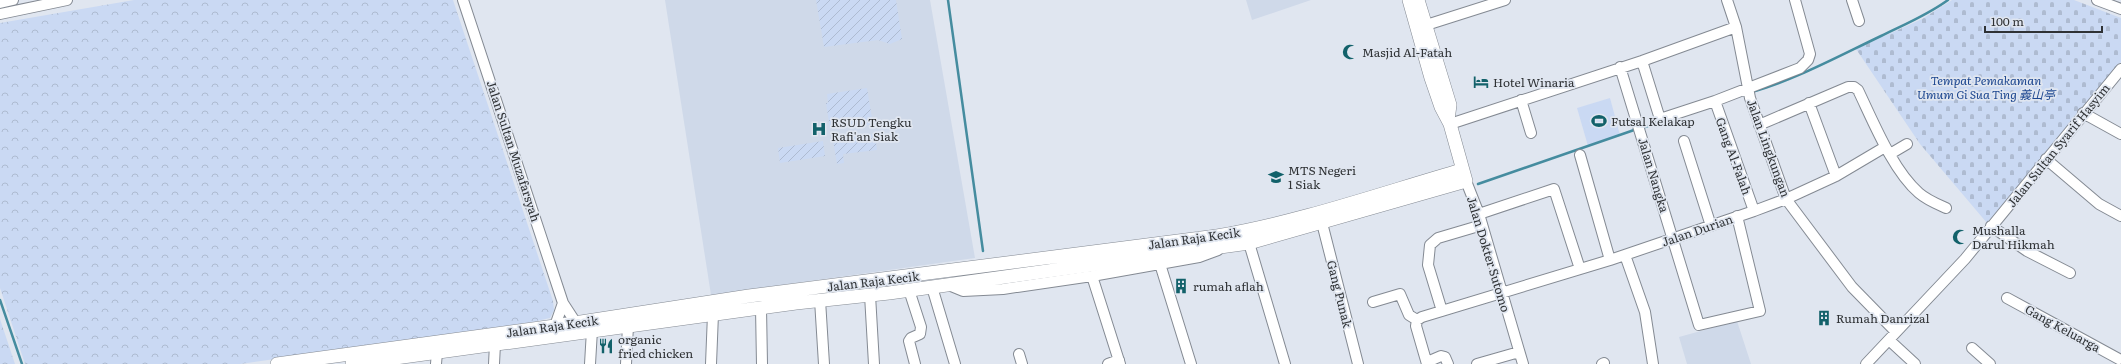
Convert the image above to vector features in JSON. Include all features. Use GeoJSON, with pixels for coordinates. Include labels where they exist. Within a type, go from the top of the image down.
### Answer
{"type":"FeatureCollection","features":[{"type":"Feature","properties":{"kind":"main road","name":"Jalan Dokter Sutomo"},"geometry":{"type":"LineString","coordinates":[[1409,0],[1421,27],[1450,105],[1449,122],[1464,175]]}},
{"type":"Feature","properties":{"kind":"main road","name":"Jalan Dokter Sutomo"},"geometry":{"type":"LineString","coordinates":[[1418,0],[1421,27]]}},
{"type":"Feature","properties":{"kind":"main road","name":"Jalan Raja Kecik"},"geometry":{"type":"LineString","coordinates":[[352,364],[437,358],[472,342],[495,344],[820,300],[932,287],[1218,242],[1239,233],[1371,202],[1464,175]]}},
{"type":"Feature","properties":{"kind":"main road","name":"Jalan Raja Kecik"},"geometry":{"type":"LineString","coordinates":[[277,364],[472,342],[555,326],[749,296],[1218,242],[1249,243],[1322,223],[1371,202]]}},
{"type":"Feature","properties":{"kind":"street"},"geometry":{"type":"LineString","coordinates":[[0,3],[13,0]]}},
{"type":"Feature","properties":{"kind":"street"},"geometry":{"type":"LineString","coordinates":[[0,14],[67,0]]}},
{"type":"Feature","properties":{"kind":"street","name":"Jalan Sultan Muzafarsyah"},"geometry":{"type":"LineString","coordinates":[[463,0],[563,303],[576,323]]}},
{"type":"Feature","properties":{"kind":"street"},"geometry":{"type":"LineString","coordinates":[[1421,27],[1505,0]]}},
{"type":"Feature","properties":{"kind":"street","name":"Jalan Lingkungan"},"geometry":{"type":"LineString","coordinates":[[1727,0],[1736,27],[1750,93],[1759,125],[1786,199],[1852,287],[1915,364]]}},
{"type":"Feature","properties":{"kind":"street"},"geometry":{"type":"LineString","coordinates":[[1642,61],[1660,119],[1715,101],[1750,93],[1800,68],[1808,60],[1810,54],[1795,0]]}},
{"type":"Feature","properties":{"kind":"street"},"geometry":{"type":"LineString","coordinates":[[1852,0],[1859,21]]}},
{"type":"Feature","properties":{"kind":"street"},"geometry":{"type":"LineString","coordinates":[[2097,0],[2121,9]]}},
{"type":"Feature","properties":{"kind":"street"},"geometry":{"type":"LineString","coordinates":[[1449,122],[1642,61],[1736,27]]}},
{"type":"Feature","properties":{"kind":"street","name":"Jalan Nangka"},"geometry":{"type":"LineString","coordinates":[[1620,67],[1699,325],[1760,311],[1737,216]]}},
{"type":"Feature","properties":{"kind":"street","name":"Jalan Sultan Syarif Hasyim"},"geometry":{"type":"LineString","coordinates":[[1866,364],[1965,259],[2083,113],[2121,69]]}},
{"type":"Feature","properties":{"kind":"street"},"geometry":{"type":"LineString","coordinates":[[1759,125],[1848,88],[1856,88],[1888,150],[1911,185],[1920,194],[1946,208]]}},
{"type":"Feature","properties":{"kind":"street"},"geometry":{"type":"LineString","coordinates":[[1521,100],[1531,133]]}},
{"type":"Feature","properties":{"kind":"street","name":"Gang Al-Falah"},"geometry":{"type":"LineString","coordinates":[[1715,101],[1754,211]]}},
{"type":"Feature","properties":{"kind":"street"},"geometry":{"type":"LineString","coordinates":[[1809,103],[1836,176]]}},
{"type":"Feature","properties":{"kind":"street"},"geometry":{"type":"LineString","coordinates":[[2083,113],[2121,134]]}},
{"type":"Feature","properties":{"kind":"street"},"geometry":{"type":"LineString","coordinates":[[1684,141],[1711,226]]}},
{"type":"Feature","properties":{"kind":"street","name":"Jalan Durian"},"geometry":{"type":"LineString","coordinates":[[1417,320],[1610,260],[1754,211],[1786,199],[1888,150],[1907,144]]}},
{"type":"Feature","properties":{"kind":"street"},"geometry":{"type":"LineString","coordinates":[[1580,155],[1610,260]]}},
{"type":"Feature","properties":{"kind":"street"},"geometry":{"type":"LineString","coordinates":[[2046,159],[2098,204],[2121,216]]}},
{"type":"Feature","properties":{"kind":"street","name":"Jalan Dokter Sutomo"},"geometry":{"type":"LineString","coordinates":[[1464,175],[1479,214],[1523,364]]}},
{"type":"Feature","properties":{"kind":"street"},"geometry":{"type":"LineString","coordinates":[[1479,214],[1554,189],[1580,269]]}},
{"type":"Feature","properties":{"kind":"street","name":"Gang Punak"},"geometry":{"type":"LineString","coordinates":[[1322,223],[1358,364]]}},
{"type":"Feature","properties":{"kind":"street"},"geometry":{"type":"LineString","coordinates":[[1442,311],[1428,265],[1430,245],[1438,238],[1482,225]]}},
{"type":"Feature","properties":{"kind":"street"},"geometry":{"type":"LineString","coordinates":[[1991,226],[2027,251],[2070,273]]}},
{"type":"Feature","properties":{"kind":"street"},"geometry":{"type":"LineString","coordinates":[[946,284],[957,290],[970,292],[1003,289],[1092,276],[1205,256],[1215,252],[1218,242]]}},
{"type":"Feature","properties":{"kind":"street"},"geometry":{"type":"LineString","coordinates":[[1249,243],[1285,364]]}},
{"type":"Feature","properties":{"kind":"street"},"geometry":{"type":"LineString","coordinates":[[1625,255],[1645,312],[1653,364]]}},
{"type":"Feature","properties":{"kind":"street"},"geometry":{"type":"LineString","coordinates":[[1160,264],[1191,364]]}},
{"type":"Feature","properties":{"kind":"street"},"geometry":{"type":"LineString","coordinates":[[1092,276],[1120,362],[1108,364]]}},
{"type":"Feature","properties":{"kind":"street"},"geometry":{"type":"LineString","coordinates":[[932,287],[955,364]]}},
{"type":"Feature","properties":{"kind":"street"},"geometry":{"type":"LineString","coordinates":[[909,290],[921,327],[920,334],[911,338],[909,341],[915,364]]}},
{"type":"Feature","properties":{"kind":"street"},"geometry":{"type":"LineString","coordinates":[[1373,302],[1400,294],[1409,315],[1417,320],[1416,326],[1427,363],[1441,356],[1445,357],[1448,364]]}},
{"type":"Feature","properties":{"kind":"street"},"geometry":{"type":"LineString","coordinates":[[870,295],[874,364]]}},
{"type":"Feature","properties":{"kind":"street","name":"Gang Keluarga"},"geometry":{"type":"LineString","coordinates":[[2007,298],[2070,334],[2119,359]]}},
{"type":"Feature","properties":{"kind":"street"},"geometry":{"type":"LineString","coordinates":[[820,300],[824,364]]}},
{"type":"Feature","properties":{"kind":"street"},"geometry":{"type":"LineString","coordinates":[[555,326],[563,303]]}},
{"type":"Feature","properties":{"kind":"street"},"geometry":{"type":"LineString","coordinates":[[761,308],[762,364]]}},
{"type":"Feature","properties":{"kind":"street"},"geometry":{"type":"LineString","coordinates":[[711,364],[713,314]]}},
{"type":"Feature","properties":{"kind":"street"},"geometry":{"type":"LineString","coordinates":[[626,364],[628,326]]}},
{"type":"Feature","properties":{"kind":"street"},"geometry":{"type":"LineString","coordinates":[[590,364],[592,330]]}},
{"type":"Feature","properties":{"kind":"street"},"geometry":{"type":"LineString","coordinates":[[494,364],[495,344]]}},
{"type":"Feature","properties":{"kind":"street"},"geometry":{"type":"LineString","coordinates":[[1972,348],[1990,364]]}},
{"type":"Feature","properties":{"kind":"street"},"geometry":{"type":"LineString","coordinates":[[1477,364],[1519,352]]}},
{"type":"Feature","properties":{"kind":"street"},"geometry":{"type":"LineString","coordinates":[[1019,354],[1022,364]]}},
{"type":"Feature","properties":{"kind":"shaded area","name":"RSUD Tengku Rafi'an Siak"},"geometry":{"type":"Polygon","coordinates":[[[665,0],[930,0],[975,258],[711,295],[665,0]]]}},
{"type":"Feature","properties":{"kind":"shaded area"},"geometry":{"type":"Polygon","coordinates":[[[1246,0],[1311,0],[1252,20],[1246,0]]]}},
{"type":"Feature","properties":{"kind":"shaded area"},"geometry":{"type":"Polygon","coordinates":[[[1737,321],[1751,364],[1687,364],[1679,337],[1737,321]]]}},
{"type":"Feature","properties":{"kind":"green space"},"geometry":{"type":"Polygon","coordinates":[[[134,0],[453,0],[553,301],[554,310],[550,318],[532,322],[240,364],[25,364],[0,288],[0,23],[134,0]]]}},
{"type":"Feature","properties":{"kind":"green space"},"geometry":{"type":"Polygon","coordinates":[[[816,0],[896,0],[902,39],[890,44],[878,40],[824,47],[816,0]]]}},
{"type":"Feature","properties":{"kind":"green space","name":"Tempat Pemakaman Umum Gi Sua Ting 義山亭"},"geometry":{"type":"Polygon","coordinates":[[[1952,0],[2074,0],[2121,18],[2121,62],[1987,223],[1920,144],[1856,49],[1922,19],[1952,0]]]}},
{"type":"Feature","properties":{"kind":"green space"},"geometry":{"type":"Polygon","coordinates":[[[867,88],[873,124],[830,129],[826,103],[828,103],[827,94],[867,88]]]}},
{"type":"Feature","properties":{"kind":"green space","name":"Futsal Kelakap"},"geometry":{"type":"Polygon","coordinates":[[[1610,98],[1620,135],[1588,146],[1577,108],[1610,98]]]}},
{"type":"Feature","properties":{"kind":"green space"},"geometry":{"type":"Polygon","coordinates":[[[875,134],[877,150],[843,154],[844,163],[837,164],[833,140],[875,134]]]}},
{"type":"Feature","properties":{"kind":"green space"},"geometry":{"type":"Polygon","coordinates":[[[823,141],[825,156],[780,163],[778,148],[823,141]]]}},
{"type":"Feature","properties":{"kind":"green space"},"geometry":{"type":"Polygon","coordinates":[[[0,319],[15,364],[0,364],[0,319]]]}},
{"type":"Feature","properties":{"kind":"waterway"},"geometry":{"type":"LineString","coordinates":[[948,0],[983,251]]}},
{"type":"Feature","properties":{"kind":"waterway"},"geometry":{"type":"LineString","coordinates":[[1752,92],[1785,81],[1818,67],[1915,20],[1948,0]]}},
{"type":"Feature","properties":{"kind":"waterway"},"geometry":{"type":"LineString","coordinates":[[1642,128],[1660,122]]}},
{"type":"Feature","properties":{"kind":"waterway"},"geometry":{"type":"LineString","coordinates":[[1478,184],[1637,129]]}},
{"type":"Feature","properties":{"kind":"waterway"},"geometry":{"type":"LineString","coordinates":[[0,300],[22,364]]}},
{"type":"Feature","properties":{"kind":"place","name":"Masjid Al-Fatah"},"geometry":{"type":"Point","coordinates":[1350,52]}},
{"type":"Feature","properties":{"kind":"place","name":"Hotel Winaria"},"geometry":{"type":"Point","coordinates":[1481,82]}},
{"type":"Feature","properties":{"kind":"place","name":"Futsal Kelakap"},"geometry":{"type":"Point","coordinates":[1599,121]}},
{"type":"Feature","properties":{"kind":"place","name":"RSUD Tengku Rafi'an Siak"},"geometry":{"type":"Point","coordinates":[819,129]}},
{"type":"Feature","properties":{"kind":"place","name":"MTS Negeri 1 Siak"},"geometry":{"type":"Point","coordinates":[1276,177]}},
{"type":"Feature","properties":{"kind":"place","name":"Mushalla Darul Hikmah"},"geometry":{"type":"Point","coordinates":[1960,237]}},
{"type":"Feature","properties":{"kind":"place","name":"rumah aflah"},"geometry":{"type":"Point","coordinates":[1181,286]}},
{"type":"Feature","properties":{"kind":"place","name":"Rumah Danrizal"},"geometry":{"type":"Point","coordinates":[1824,318]}},
{"type":"Feature","properties":{"kind":"place","name":"organic fried chicken"},"geometry":{"type":"Point","coordinates":[606,346]}}]}
